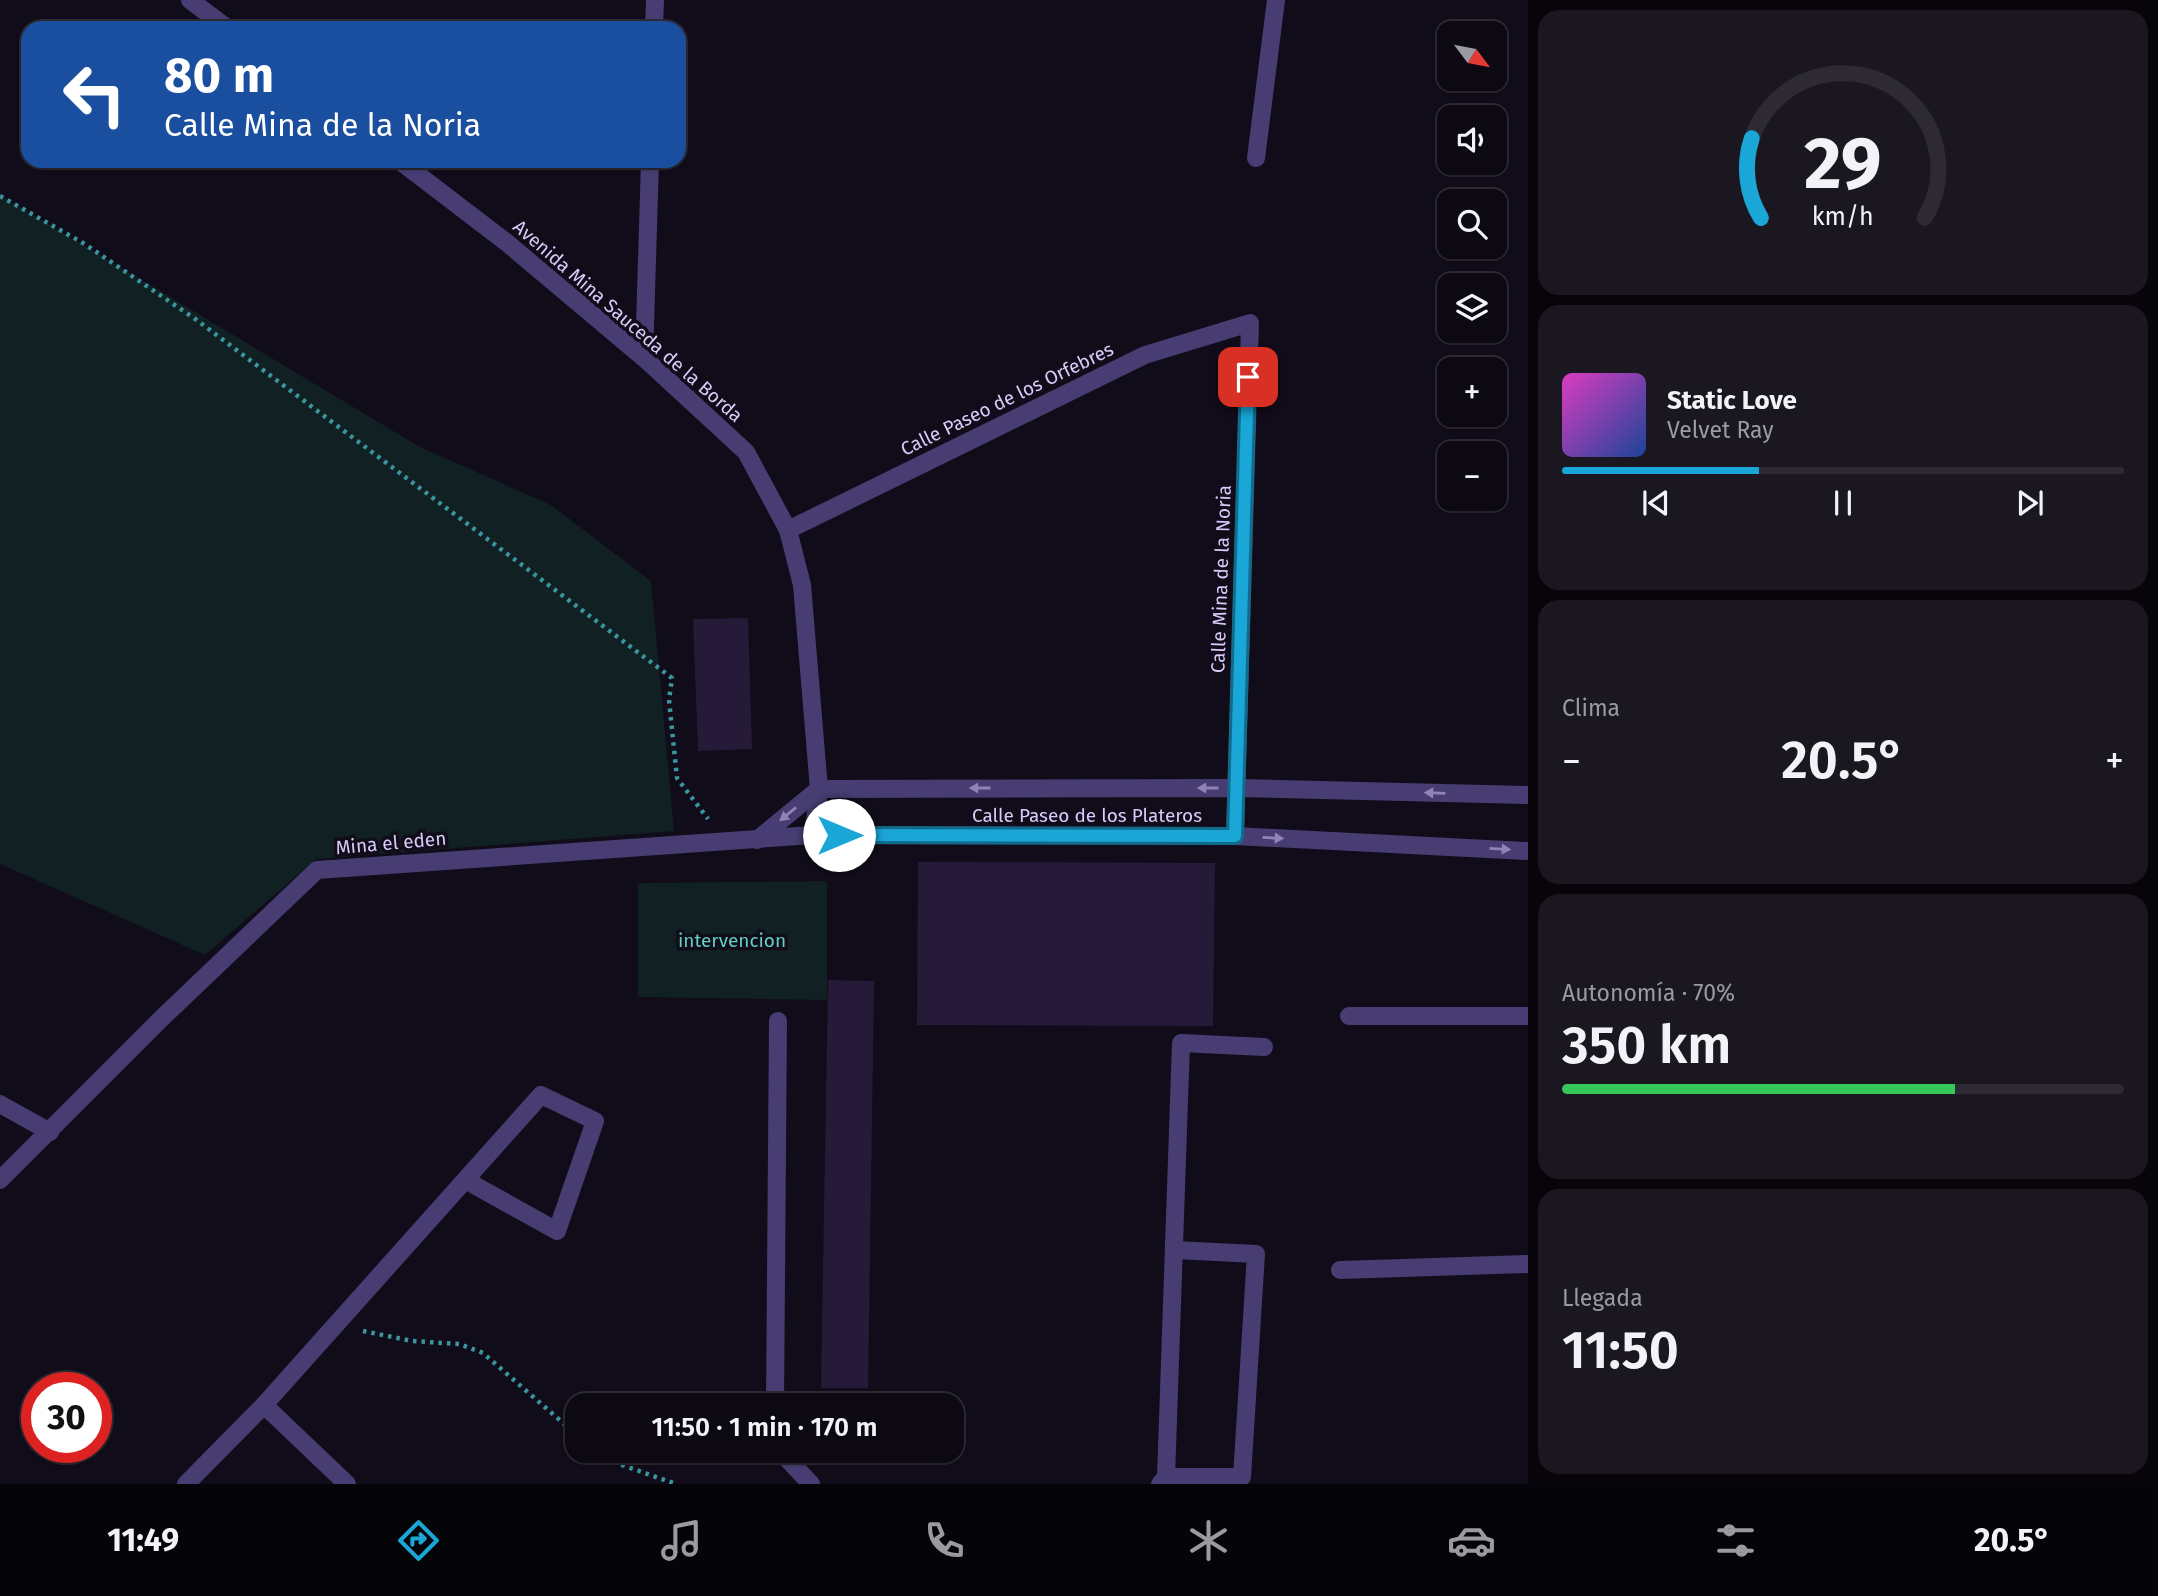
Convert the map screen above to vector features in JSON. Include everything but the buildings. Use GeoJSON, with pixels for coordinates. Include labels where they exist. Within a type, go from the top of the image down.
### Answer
{"type":"FeatureCollection","features":[{"type":"Feature","properties":{"kind":"street"},"geometry":{"type":"LineString","coordinates":[[190,0],[218,21]]}},
{"type":"Feature","properties":{"kind":"street"},"geometry":{"type":"LineString","coordinates":[[654,21],[655,0]]}},
{"type":"Feature","properties":{"kind":"street"},"geometry":{"type":"LineString","coordinates":[[1256,158],[1276,0]]}},
{"type":"Feature","properties":{"kind":"street","name":"Avenida Mina Sauceda de la Borda"},"geometry":{"type":"LineString","coordinates":[[409,168],[506,242],[644,358],[747,452],[788,530],[802,585],[819,789],[813,835]]}},
{"type":"Feature","properties":{"kind":"street"},"geometry":{"type":"LineString","coordinates":[[644,358],[650,168]]}},
{"type":"Feature","properties":{"kind":"street","name":"Calle Paseo de los Orfebres"},"geometry":{"type":"LineString","coordinates":[[788,530],[1145,355],[1250,323]]}},
{"type":"Feature","properties":{"kind":"street","name":"Calle Mina de la Noria"},"geometry":{"type":"LineString","coordinates":[[1235,836],[1250,323]]}},
{"type":"Feature","properties":{"kind":"street","name":"Calle Paseo de los Plateros"},"geometry":{"type":"LineString","coordinates":[[819,789],[1237,788],[1528,795]]}},
{"type":"Feature","properties":{"kind":"street"},"geometry":{"type":"LineString","coordinates":[[757,840],[819,789]]}},
{"type":"Feature","properties":{"kind":"street","name":"Mina el eden"},"geometry":{"type":"LineString","coordinates":[[0,1180],[163,1017],[317,870],[813,835]]}},
{"type":"Feature","properties":{"kind":"street","name":"Calle Paseo de los Plateros"},"geometry":{"type":"LineString","coordinates":[[813,835],[1235,836],[1528,851]]}},
{"type":"Feature","properties":{"kind":"street"},"geometry":{"type":"LineString","coordinates":[[1349,1016],[1528,1016]]}},
{"type":"Feature","properties":{"kind":"street"},"geometry":{"type":"LineString","coordinates":[[775,1393],[778,1021]]}},
{"type":"Feature","properties":{"kind":"street"},"geometry":{"type":"LineString","coordinates":[[1175,1250],[1256,1254],[1242,1477],[1163,1481],[1175,1250],[1181,1043],[1264,1047]]}},
{"type":"Feature","properties":{"kind":"street"},"geometry":{"type":"LineString","coordinates":[[186,1484],[264,1405],[340,1322],[541,1095],[596,1121],[558,1231],[467,1181]]}},
{"type":"Feature","properties":{"kind":"street"},"geometry":{"type":"LineString","coordinates":[[0,1104],[50,1132]]}},
{"type":"Feature","properties":{"kind":"street"},"geometry":{"type":"LineString","coordinates":[[1340,1270],[1528,1264]]}},
{"type":"Feature","properties":{"kind":"street"},"geometry":{"type":"LineString","coordinates":[[264,1405],[346,1484]]}},
{"type":"Feature","properties":{"kind":"street"},"geometry":{"type":"LineString","coordinates":[[791,1463],[811,1484]]}},
{"type":"Feature","properties":{"kind":"path"},"geometry":{"type":"LineString","coordinates":[[0,196],[83,243],[194,318],[672,678],[669,700],[677,778],[726,841]]}},
{"type":"Feature","properties":{"kind":"path"},"geometry":{"type":"LineString","coordinates":[[340,1322],[360,1330],[412,1341],[459,1344],[483,1353],[565,1425]]}},
{"type":"Feature","properties":{"kind":"path"},"geometry":{"type":"LineString","coordinates":[[619,1463],[677,1484]]}},
{"type":"Feature","properties":{"kind":"green space"},"geometry":{"type":"Polygon","coordinates":[[[0,195],[420,447],[551,505],[651,581],[674,831],[316,859],[205,955],[0,864],[0,195]]]}},
{"type":"Feature","properties":{"kind":"green space","name":"intervencion"},"geometry":{"type":"Polygon","coordinates":[[[827,881],[827,1000],[638,997],[638,883],[827,881]]]}},
{"type":"Feature","properties":{"kind":"route"},"geometry":{"type":"LineString","coordinates":[[839,835],[1235,836],[1248,377]]}}]}
